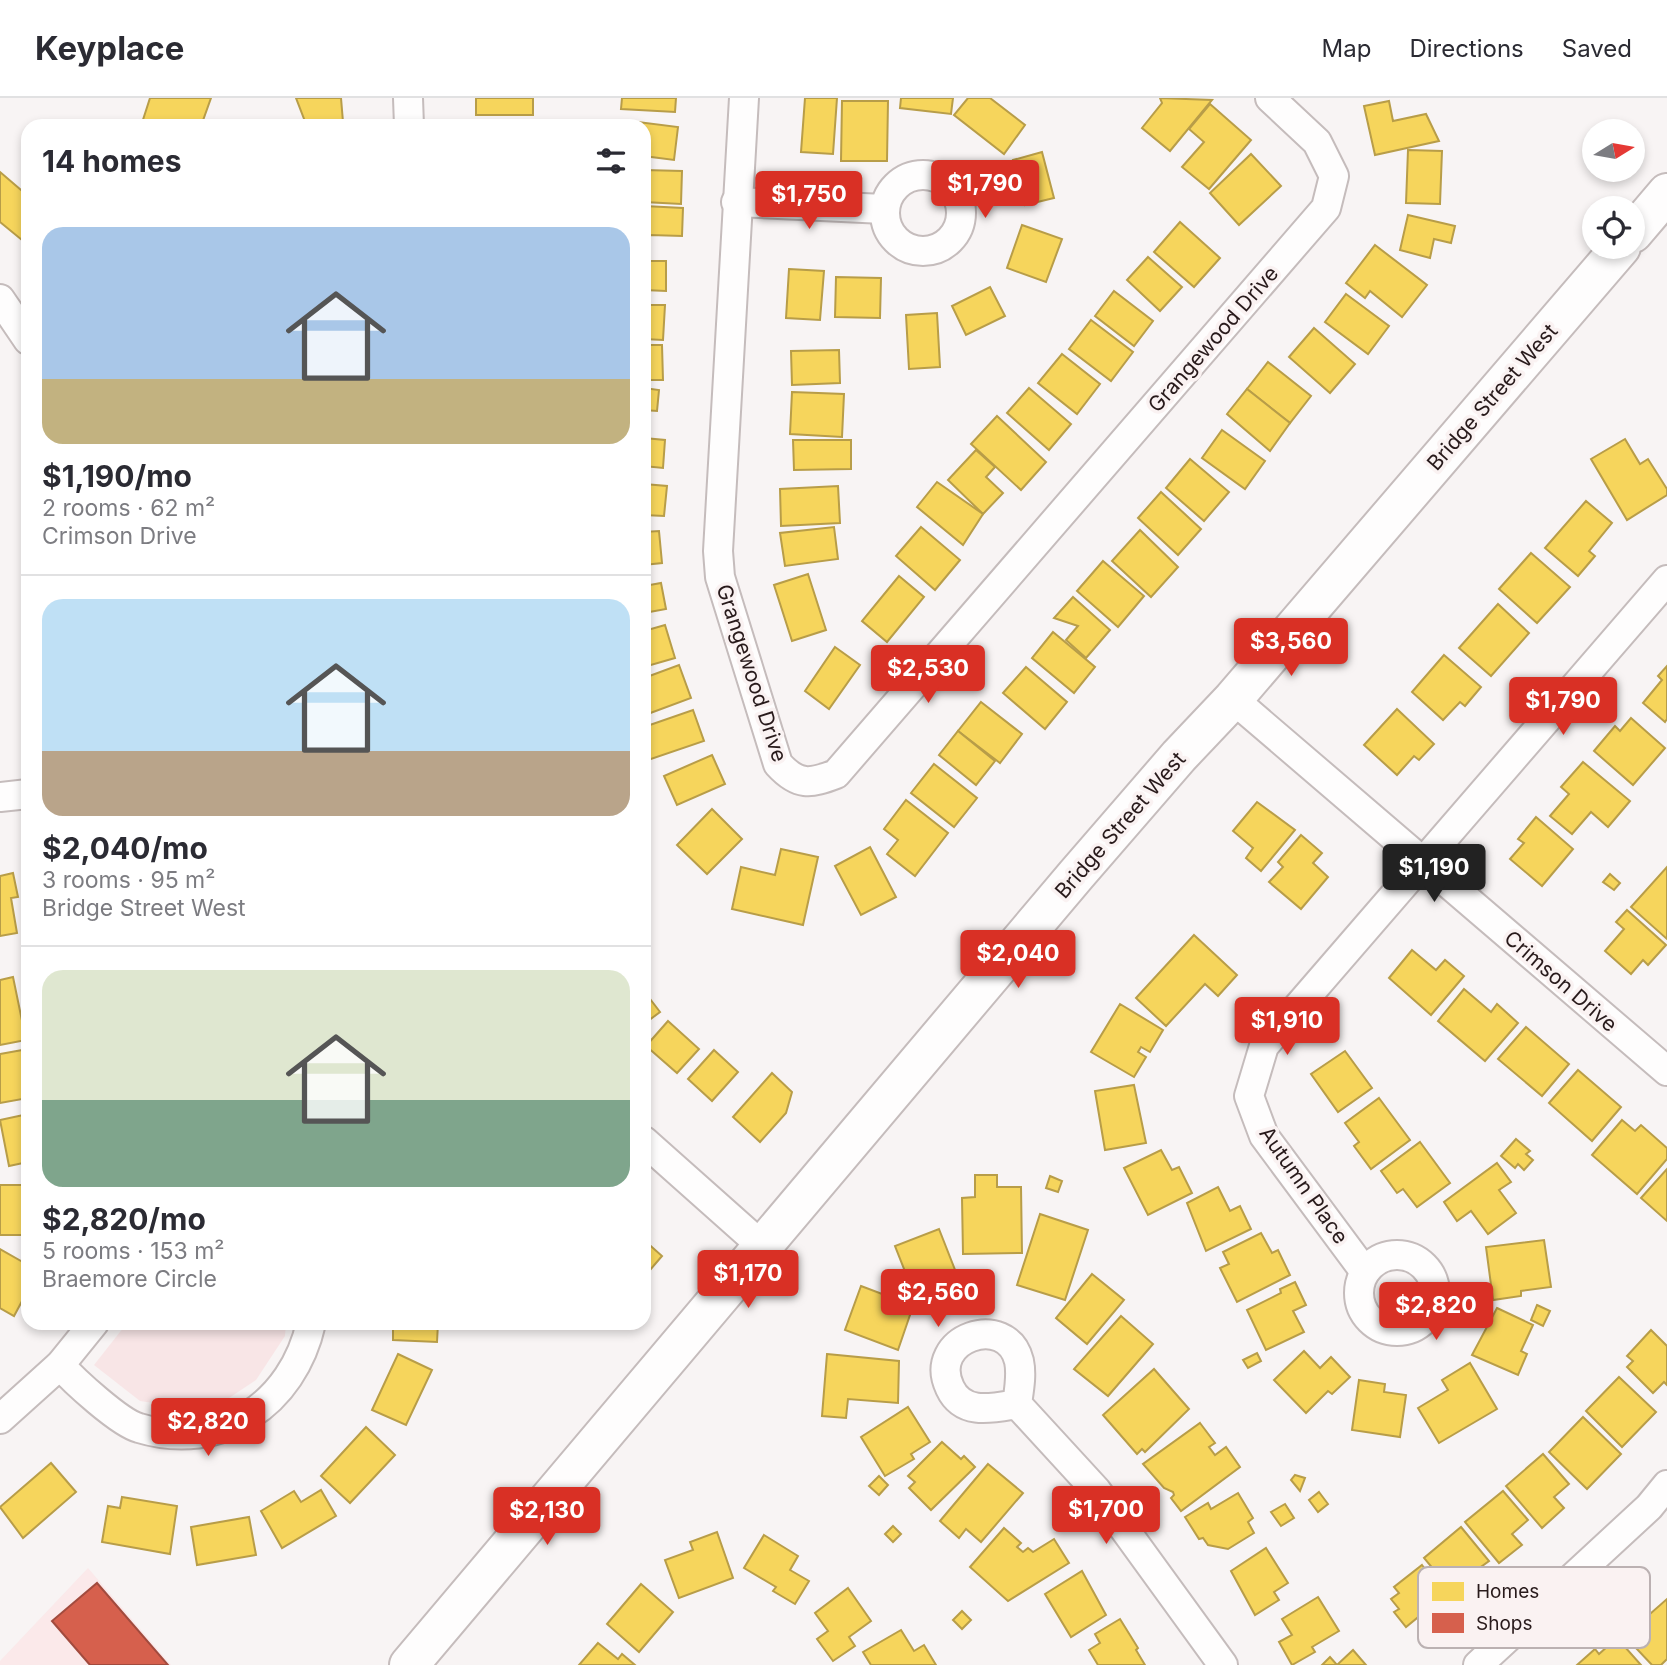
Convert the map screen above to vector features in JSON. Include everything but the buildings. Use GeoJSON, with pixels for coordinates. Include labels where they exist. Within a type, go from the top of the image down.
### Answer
{"type":"FeatureCollection","features":[{"type":"Feature","properties":{"kind":"main road"},"geometry":{"type":"LineString","coordinates":[[1645,219],[1667,193]]}},
{"type":"Feature","properties":{"kind":"main road","name":"Bridge Street West"},"geometry":{"type":"LineString","coordinates":[[409,1665],[1076,875],[1179,756],[1233,699],[1611,259]]}},
{"type":"Feature","properties":{"kind":"street"},"geometry":{"type":"LineString","coordinates":[[408,98],[409,119]]}},
{"type":"Feature","properties":{"kind":"street","name":"Grangewood Drive"},"geometry":{"type":"LineString","coordinates":[[744,98],[718,551],[720,577],[778,764],[791,778],[814,782],[836,774],[1326,208],[1334,176],[1317,142],[1270,98]]}},
{"type":"Feature","properties":{"kind":"street"},"geometry":{"type":"LineString","coordinates":[[736,202],[884,209]]}},
{"type":"Feature","properties":{"kind":"street"},"geometry":{"type":"LineString","coordinates":[[0,299],[21,330]]}},
{"type":"Feature","properties":{"kind":"street","name":"Autumn Place"},"geometry":{"type":"LineString","coordinates":[[1365,1272],[1264,1136],[1250,1096],[1264,1045],[1667,580]]}},
{"type":"Feature","properties":{"kind":"street","name":"Crimson Drive"},"geometry":{"type":"LineString","coordinates":[[1233,699],[1422,862],[1662,1057]]}},
{"type":"Feature","properties":{"kind":"street"},"geometry":{"type":"LineString","coordinates":[[0,797],[21,795]]}},
{"type":"Feature","properties":{"kind":"street"},"geometry":{"type":"LineString","coordinates":[[651,1148],[762,1246]]}},
{"type":"Feature","properties":{"kind":"street"},"geometry":{"type":"LineString","coordinates":[[0,1419],[60,1365],[88,1330]]}},
{"type":"Feature","properties":{"kind":"street"},"geometry":{"type":"LineString","coordinates":[[60,1365],[75,1382],[136,1428],[180,1436],[207,1433],[247,1418],[289,1380],[305,1349],[309,1330]]}},
{"type":"Feature","properties":{"kind":"street"},"geometry":{"type":"LineString","coordinates":[[1017,1404],[1096,1490],[1223,1665]]}},
{"type":"Feature","properties":{"kind":"street"},"geometry":{"type":"LineString","coordinates":[[1584,1567],[1649,1507],[1667,1485]]}},
{"type":"Feature","properties":{"kind":"street"},"geometry":{"type":"LineString","coordinates":[[1478,1665],[1496,1648]]}},
{"type":"Feature","properties":{"kind":"shaded area"},"geometry":{"type":"Polygon","coordinates":[[[122,1330],[285,1330],[285,1336],[256,1380],[223,1402],[187,1408],[140,1401],[94,1365],[122,1330]]]}},
{"type":"Feature","properties":{"kind":"shaded area"},"geometry":{"type":"Polygon","coordinates":[[[88,1568],[171,1665],[0,1665],[0,1661],[88,1568]]]}}]}
